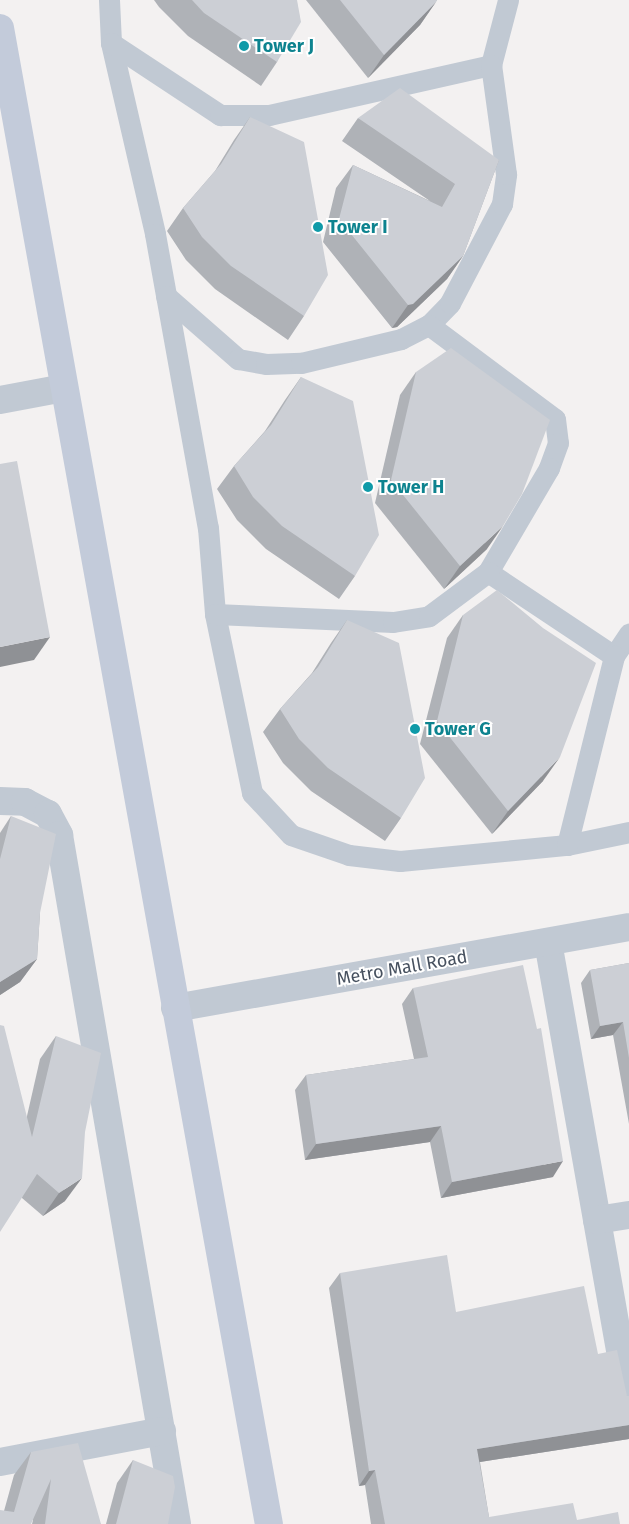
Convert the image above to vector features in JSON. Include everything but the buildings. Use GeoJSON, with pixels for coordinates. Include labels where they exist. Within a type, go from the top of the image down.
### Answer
{"type":"FeatureCollection","features":[{"type":"Feature","properties":{"kind":"street"},"geometry":{"type":"LineString","coordinates":[[0,28],[269,1524]]}},
{"type":"Feature","properties":{"kind":"street"},"geometry":{"type":"LineString","coordinates":[[0,400],[64,388]]}},
{"type":"Feature","properties":{"kind":"street"},"geometry":{"type":"LineString","coordinates":[[0,801],[25,802],[48,814],[59,835],[177,1524]]}},
{"type":"Feature","properties":{"kind":"street","name":"Metro Mall Road"},"geometry":{"type":"LineString","coordinates":[[176,1008],[629,926]]}},
{"type":"Feature","properties":{"kind":"street"},"geometry":{"type":"LineString","coordinates":[[548,942],[629,1401]]}},
{"type":"Feature","properties":{"kind":"street"},"geometry":{"type":"LineString","coordinates":[[597,1220],[629,1214]]}},
{"type":"Feature","properties":{"kind":"street"},"geometry":{"type":"LineString","coordinates":[[0,1462],[162,1431]]}},
{"type":"Feature","properties":{"kind":"lane"},"geometry":{"type":"LineString","coordinates":[[110,0],[112,43],[166,296],[208,528],[215,614],[252,793],[291,835],[349,855],[400,861],[567,845],[629,832]]}},
{"type":"Feature","properties":{"kind":"lane"},"geometry":{"type":"LineString","coordinates":[[166,296],[238,359],[266,364],[301,363],[401,340],[429,325],[450,303],[502,204],[506,174],[491,65],[508,0]]}},
{"type":"Feature","properties":{"kind":"lane"},"geometry":{"type":"LineString","coordinates":[[112,43],[220,115],[269,115],[491,65]]}},
{"type":"Feature","properties":{"kind":"lane"},"geometry":{"type":"LineString","coordinates":[[215,614],[393,622],[429,616],[488,572],[549,468],[558,443],[555,419],[429,325]]}},
{"type":"Feature","properties":{"kind":"lane"},"geometry":{"type":"LineString","coordinates":[[488,572],[614,656]]}},
{"type":"Feature","properties":{"kind":"lane"},"geometry":{"type":"LineString","coordinates":[[567,845],[614,656],[629,634]]}},
{"type":"Feature","properties":{"kind":"place","name":"Tower J"},"geometry":{"type":"Point","coordinates":[244,46]}},
{"type":"Feature","properties":{"kind":"place","name":"Tower I"},"geometry":{"type":"Point","coordinates":[318,227]}},
{"type":"Feature","properties":{"kind":"place","name":"Tower H"},"geometry":{"type":"Point","coordinates":[368,487]}},
{"type":"Feature","properties":{"kind":"place","name":"Tower G"},"geometry":{"type":"Point","coordinates":[415,729]}}]}
